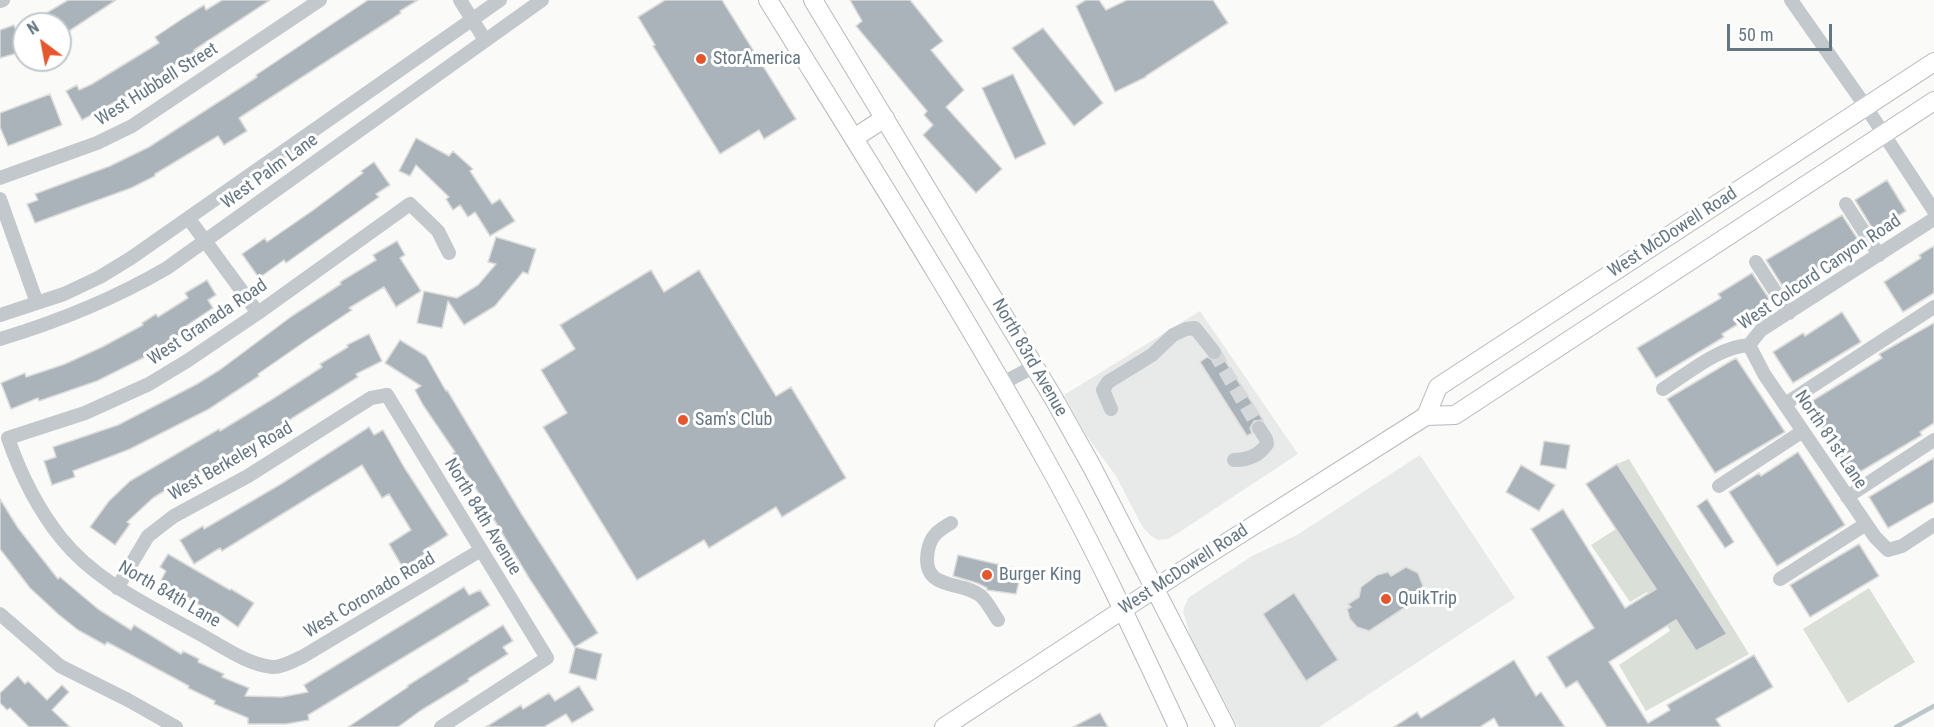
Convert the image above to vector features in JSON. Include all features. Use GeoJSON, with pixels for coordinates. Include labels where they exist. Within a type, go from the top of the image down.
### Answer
{"type":"FeatureCollection","features":[{"type":"Feature","properties":{"kind":"main road","name":"North 83rd Avenue"},"geometry":{"type":"LineString","coordinates":[[768,0],[854,138],[1045,459],[1123,610],[1178,727]]}},
{"type":"Feature","properties":{"kind":"main road","name":"North 83rd Avenue"},"geometry":{"type":"LineString","coordinates":[[813,0],[1035,366],[1092,467],[1226,727]]}},
{"type":"Feature","properties":{"kind":"main road","name":"West McDowell Road"},"geometry":{"type":"LineString","coordinates":[[1425,416],[1438,387],[1934,63]]}},
{"type":"Feature","properties":{"kind":"main road","name":"West McDowell Road"},"geometry":{"type":"LineString","coordinates":[[944,727],[1425,416],[1455,415],[1934,101]]}},
{"type":"Feature","properties":{"kind":"main road"},"geometry":{"type":"LineString","coordinates":[[854,138],[885,118]]}},
{"type":"Feature","properties":{"kind":"street","name":"West Hubbell Street"},"geometry":{"type":"LineString","coordinates":[[0,178],[97,143],[132,126],[320,0]]}},
{"type":"Feature","properties":{"kind":"street"},"geometry":{"type":"LineString","coordinates":[[460,0],[484,40]]}},
{"type":"Feature","properties":{"kind":"street","name":"West Palm Lane"},"geometry":{"type":"LineString","coordinates":[[0,315],[64,294],[100,277],[131,258],[500,0]]}},
{"type":"Feature","properties":{"kind":"street","name":"West Palm Lane"},"geometry":{"type":"LineString","coordinates":[[0,339],[70,317],[130,290],[167,268],[542,0]]}},
{"type":"Feature","properties":{"kind":"street"},"geometry":{"type":"LineString","coordinates":[[1791,0],[1866,107],[1934,211]]}},
{"type":"Feature","properties":{"kind":"street"},"geometry":{"type":"LineString","coordinates":[[0,199],[37,303]]}},
{"type":"Feature","properties":{"kind":"street","name":"West Granada Road"},"geometry":{"type":"LineString","coordinates":[[8,438],[85,413],[149,384],[188,361],[258,313],[410,204],[438,231],[449,253]]}},
{"type":"Feature","properties":{"kind":"street"},"geometry":{"type":"LineString","coordinates":[[1846,204],[1879,255]]}},
{"type":"Feature","properties":{"kind":"street"},"geometry":{"type":"LineString","coordinates":[[189,219],[258,313]]}},
{"type":"Feature","properties":{"kind":"street","name":"West Colcord Canyon Road"},"geometry":{"type":"LineString","coordinates":[[1663,389],[1723,351],[1735,346],[1749,345],[1761,330],[1934,219]]}},
{"type":"Feature","properties":{"kind":"street"},"geometry":{"type":"LineString","coordinates":[[1756,262],[1789,313]]}},
{"type":"Feature","properties":{"kind":"street"},"geometry":{"type":"LineString","coordinates":[[1785,404],[1934,307]]}},
{"type":"Feature","properties":{"kind":"street"},"geometry":{"type":"LineString","coordinates":[[1111,409],[1103,390],[1108,382],[1152,356],[1173,335],[1195,328],[1214,352]]}},
{"type":"Feature","properties":{"kind":"street","name":"North 81st Lane"},"geometry":{"type":"LineString","coordinates":[[1749,345],[1757,363],[1847,497],[1888,550],[1902,546],[1934,525]]}},
{"type":"Feature","properties":{"kind":"street"},"geometry":{"type":"LineString","coordinates":[[1001,384],[1035,366]]}},
{"type":"Feature","properties":{"kind":"street","name":"North 84th Avenue"},"geometry":{"type":"LineString","coordinates":[[387,395],[547,658],[441,727]]}},
{"type":"Feature","properties":{"kind":"street","name":"West Berkeley Road"},"geometry":{"type":"LineString","coordinates":[[117,588],[148,536],[174,516],[248,476],[371,398],[387,395]]}},
{"type":"Feature","properties":{"kind":"street"},"geometry":{"type":"LineString","coordinates":[[1234,460],[1246,460],[1264,449],[1267,444],[1266,439],[1259,428]]}},
{"type":"Feature","properties":{"kind":"street"},"geometry":{"type":"LineString","coordinates":[[1719,486],[1803,431]]}},
{"type":"Feature","properties":{"kind":"street","name":"North 84th Lane"},"geometry":{"type":"LineString","coordinates":[[8,438],[19,470],[60,538],[82,560],[117,588],[250,661],[275,668]]}},
{"type":"Feature","properties":{"kind":"street"},"geometry":{"type":"LineString","coordinates":[[1847,497],[1934,440]]}},
{"type":"Feature","properties":{"kind":"street"},"geometry":{"type":"LineString","coordinates":[[951,523],[936,531],[928,548],[927,562],[933,576],[940,582],[975,592],[982,597],[998,620]]}},
{"type":"Feature","properties":{"kind":"street"},"geometry":{"type":"LineString","coordinates":[[1780,579],[1866,524]]}},
{"type":"Feature","properties":{"kind":"street","name":"West Coronado Road"},"geometry":{"type":"LineString","coordinates":[[275,668],[302,657],[481,550]]}},
{"type":"Feature","properties":{"kind":"street"},"geometry":{"type":"LineString","coordinates":[[0,614],[60,666],[176,727]]}},
{"type":"Feature","properties":{"kind":"shaded area"},"geometry":{"type":"Polygon","coordinates":[[[1200,311],[1298,454],[1178,533],[1168,539],[1158,540],[1142,526],[1116,476],[1086,435],[1064,395],[1200,311]]]}},
{"type":"Feature","properties":{"kind":"shaded area"},"geometry":{"type":"Polygon","coordinates":[[[1420,455],[1515,598],[1319,727],[1238,727],[1191,638],[1183,611],[1188,598],[1252,556],[1297,535],[1420,455]]]}},
{"type":"Feature","properties":{"kind":"shaded area"},"geometry":{"type":"Polygon","coordinates":[[[1629,459],[1749,654],[1646,711],[1619,665],[1670,631],[1647,592],[1630,602],[1591,545],[1616,529],[1696,651],[1727,634],[1617,464],[1629,459]]]}},
{"type":"Feature","properties":{"kind":"shaded area"},"geometry":{"type":"Polygon","coordinates":[[[1869,588],[1915,662],[1848,703],[1803,629],[1869,588]]]}},
{"type":"Feature","properties":{"kind":"building"},"geometry":{"type":"Polygon","coordinates":[[[68,0],[116,0],[72,29],[72,12],[48,12],[68,0]]]}},
{"type":"Feature","properties":{"kind":"building"},"geometry":{"type":"Polygon","coordinates":[[[222,0],[270,0],[138,90],[116,104],[115,102],[82,120],[66,91],[77,85],[79,90],[92,84],[159,43],[155,37],[182,19],[204,5],[206,10],[222,0]]]}},
{"type":"Feature","properties":{"kind":"building"},"geometry":{"type":"Polygon","coordinates":[[[368,0],[418,0],[239,118],[247,131],[224,145],[218,136],[155,176],[131,188],[35,223],[27,204],[38,200],[35,194],[110,166],[149,147],[257,77],[256,75],[368,0]]]}},
{"type":"Feature","properties":{"kind":"building"},"geometry":{"type":"Polygon","coordinates":[[[665,0],[722,0],[796,119],[764,139],[759,130],[720,154],[653,46],[655,45],[638,17],[665,0]]]}},
{"type":"Feature","properties":{"kind":"building"},"geometry":{"type":"Polygon","coordinates":[[[850,0],[910,0],[943,41],[931,50],[964,90],[946,107],[1002,169],[976,193],[923,135],[933,125],[924,115],[927,111],[856,26],[862,21],[850,0]]]}},
{"type":"Feature","properties":{"kind":"building"},"geometry":{"type":"Polygon","coordinates":[[[1086,0],[1099,0],[1106,10],[1127,0],[1213,0],[1228,23],[1146,77],[1115,92],[1076,6],[1086,0]]]}},
{"type":"Feature","properties":{"kind":"building"},"geometry":{"type":"Polygon","coordinates":[[[12,26],[12,54],[0,58],[0,30],[12,26]]]}},
{"type":"Feature","properties":{"kind":"building"},"geometry":{"type":"Polygon","coordinates":[[[1043,28],[1103,103],[1074,126],[1012,48],[1043,28]]]}},
{"type":"Feature","properties":{"kind":"building"},"geometry":{"type":"Polygon","coordinates":[[[1013,74],[1046,144],[1015,159],[982,88],[1013,74]]]}},
{"type":"Feature","properties":{"kind":"building"},"geometry":{"type":"Polygon","coordinates":[[[50,94],[62,125],[8,146],[0,127],[0,113],[50,94]]]}},
{"type":"Feature","properties":{"kind":"building"},"geometry":{"type":"Polygon","coordinates":[[[416,138],[449,156],[453,151],[473,169],[470,171],[492,204],[500,199],[515,221],[490,236],[475,212],[468,217],[460,205],[453,210],[446,199],[449,197],[416,165],[410,176],[399,171],[416,138]]]}},
{"type":"Feature","properties":{"kind":"building"},"geometry":{"type":"Polygon","coordinates":[[[374,162],[390,185],[376,194],[379,197],[286,263],[284,260],[259,278],[242,254],[265,238],[267,242],[312,211],[363,173],[361,171],[374,162]]]}},
{"type":"Feature","properties":{"kind":"building"},"geometry":{"type":"Polygon","coordinates":[[[1887,180],[1906,211],[1874,231],[1855,200],[1887,180]]]}},
{"type":"Feature","properties":{"kind":"building"},"geometry":{"type":"Polygon","coordinates":[[[1842,215],[1859,241],[1857,242],[1859,246],[1785,290],[1766,260],[1842,215]]]}},
{"type":"Feature","properties":{"kind":"building"},"geometry":{"type":"Polygon","coordinates":[[[496,237],[536,249],[528,274],[523,272],[495,306],[464,325],[448,301],[442,328],[417,323],[424,291],[457,298],[478,285],[496,264],[488,262],[496,237]]]}},
{"type":"Feature","properties":{"kind":"building"},"geometry":{"type":"Polygon","coordinates":[[[397,241],[405,255],[400,258],[421,291],[396,307],[384,287],[349,308],[352,310],[209,409],[130,449],[73,471],[75,477],[52,485],[44,461],[56,457],[53,447],[118,425],[197,384],[341,284],[340,282],[376,260],[373,255],[397,241]]]}},
{"type":"Feature","properties":{"kind":"building"},"geometry":{"type":"Polygon","coordinates":[[[1934,246],[1934,293],[1903,312],[1884,282],[1921,258],[1919,255],[1934,246]]]}},
{"type":"Feature","properties":{"kind":"building","name":"Sam's Club"},"geometry":{"type":"Polygon","coordinates":[[[651,270],[664,292],[699,270],[776,396],[791,387],[846,478],[782,517],[776,507],[709,548],[704,540],[637,580],[543,427],[567,413],[541,370],[575,349],[560,325],[651,270]]]}},
{"type":"Feature","properties":{"kind":"building"},"geometry":{"type":"Polygon","coordinates":[[[1752,273],[1770,300],[1767,301],[1769,305],[1722,334],[1724,337],[1656,378],[1637,348],[1721,298],[1718,294],[1752,273]]]}},
{"type":"Feature","properties":{"kind":"building"},"geometry":{"type":"Polygon","coordinates":[[[207,280],[216,295],[208,300],[213,308],[186,326],[188,330],[173,341],[97,381],[39,401],[38,398],[11,409],[1,383],[25,373],[26,377],[65,364],[102,347],[143,325],[142,323],[156,314],[158,317],[188,298],[185,293],[207,280]]]}},
{"type":"Feature","properties":{"kind":"building"},"geometry":{"type":"Polygon","coordinates":[[[1842,312],[1861,342],[1793,383],[1773,352],[1803,333],[1805,336],[1842,312]]]}},
{"type":"Feature","properties":{"kind":"building"},"geometry":{"type":"Polygon","coordinates":[[[1934,323],[1934,423],[1920,432],[1922,435],[1853,476],[1807,404],[1882,358],[1879,354],[1934,323]]]}},
{"type":"Feature","properties":{"kind":"building"},"geometry":{"type":"Polygon","coordinates":[[[369,334],[382,361],[356,374],[358,377],[214,466],[183,482],[182,480],[153,498],[127,522],[130,524],[115,545],[90,527],[109,501],[130,481],[271,400],[322,367],[320,364],[348,347],[347,345],[369,334]]]}},
{"type":"Feature","properties":{"kind":"building"},"geometry":{"type":"Polygon","coordinates":[[[400,340],[426,356],[521,513],[598,633],[575,647],[602,654],[596,680],[569,673],[575,648],[529,578],[491,512],[453,453],[455,452],[423,405],[415,390],[421,386],[385,363],[400,340]]]}},
{"type":"Feature","properties":{"kind":"building"},"geometry":{"type":"Polygon","coordinates":[[[1222,356],[1263,420],[1254,421],[1250,428],[1252,433],[1247,436],[1200,362],[1207,357],[1216,361],[1222,356]]]}},
{"type":"Feature","properties":{"kind":"building"},"geometry":{"type":"Polygon","coordinates":[[[1736,358],[1785,432],[1715,473],[1667,399],[1736,358]]]}},
{"type":"Feature","properties":{"kind":"building"},"geometry":{"type":"Polygon","coordinates":[[[369,427],[374,435],[383,430],[448,535],[423,551],[425,554],[403,568],[389,544],[411,530],[389,494],[382,498],[362,465],[222,551],[220,548],[194,564],[180,540],[203,526],[204,529],[281,484],[369,427]]]}},
{"type":"Feature","properties":{"kind":"building"},"geometry":{"type":"Polygon","coordinates":[[[1544,441],[1570,445],[1566,469],[1540,465],[1544,441]]]}},
{"type":"Feature","properties":{"kind":"building"},"geometry":{"type":"Polygon","coordinates":[[[1798,452],[1845,525],[1777,566],[1729,492],[1759,473],[1761,476],[1798,452]]]}},
{"type":"Feature","properties":{"kind":"building"},"geometry":{"type":"Polygon","coordinates":[[[1934,458],[1934,502],[1888,528],[1869,497],[1934,458]]]}},
{"type":"Feature","properties":{"kind":"building"},"geometry":{"type":"Polygon","coordinates":[[[1617,464],[1727,634],[1696,651],[1676,620],[1609,662],[1648,723],[1670,710],[1667,705],[1754,655],[1773,687],[1716,719],[1721,727],[1607,727],[1577,681],[1566,688],[1547,657],[1594,628],[1531,529],[1563,509],[1625,608],[1656,589],[1586,484],[1617,464]]]}},
{"type":"Feature","properties":{"kind":"building"},"geometry":{"type":"Polygon","coordinates":[[[1521,465],[1555,485],[1539,511],[1506,492],[1521,465]]]}},
{"type":"Feature","properties":{"kind":"building"},"geometry":{"type":"Polygon","coordinates":[[[0,499],[18,528],[58,579],[60,577],[98,609],[131,630],[134,625],[181,654],[183,651],[199,659],[198,662],[224,674],[222,677],[249,688],[245,696],[282,697],[308,692],[304,685],[464,587],[469,595],[480,590],[490,605],[308,715],[309,720],[286,724],[248,724],[248,718],[214,704],[215,701],[107,642],[105,645],[78,630],[58,614],[30,588],[0,549],[0,499]]]}},
{"type":"Feature","properties":{"kind":"building"},"geometry":{"type":"Polygon","coordinates":[[[1707,499],[1734,542],[1725,548],[1697,506],[1707,499]]]}},
{"type":"Feature","properties":{"kind":"building"},"geometry":{"type":"Polygon","coordinates":[[[1859,544],[1879,576],[1810,617],[1790,585],[1859,544]]]}},
{"type":"Feature","properties":{"kind":"building"},"geometry":{"type":"Polygon","coordinates":[[[168,554],[254,603],[238,627],[215,611],[213,614],[161,580],[166,571],[160,567],[168,554]]]}},
{"type":"Feature","properties":{"kind":"building","name":"Burger King"},"geometry":{"type":"Polygon","coordinates":[[[958,555],[1022,570],[1016,594],[987,590],[977,583],[953,576],[958,555]]]}},
{"type":"Feature","properties":{"kind":"building","name":"QuikTrip"},"geometry":{"type":"Polygon","coordinates":[[[1406,567],[1418,573],[1423,586],[1420,590],[1424,595],[1369,631],[1357,627],[1350,619],[1347,609],[1351,607],[1348,604],[1359,597],[1361,587],[1377,575],[1388,572],[1391,576],[1406,567]]]}},
{"type":"Feature","properties":{"kind":"building"},"geometry":{"type":"Polygon","coordinates":[[[1294,593],[1338,660],[1306,681],[1263,614],[1294,593]]]}},
{"type":"Feature","properties":{"kind":"building"},"geometry":{"type":"Polygon","coordinates":[[[503,625],[513,641],[503,647],[508,654],[468,679],[469,681],[398,727],[348,727],[407,686],[503,625]]]}},
{"type":"Feature","properties":{"kind":"building"},"geometry":{"type":"Polygon","coordinates":[[[1514,660],[1536,696],[1541,692],[1565,727],[1499,727],[1494,718],[1480,727],[1394,727],[1417,712],[1421,718],[1514,660]]]}},
{"type":"Feature","properties":{"kind":"building"},"geometry":{"type":"Polygon","coordinates":[[[18,676],[25,684],[28,681],[47,700],[62,685],[69,692],[52,710],[70,727],[29,727],[10,708],[7,710],[0,703],[0,693],[18,676]]]}},
{"type":"Feature","properties":{"kind":"building"},"geometry":{"type":"Polygon","coordinates":[[[579,686],[594,710],[572,723],[566,714],[544,727],[486,727],[521,705],[523,709],[549,693],[555,701],[579,686]]]}},
{"type":"Feature","properties":{"kind":"building"},"geometry":{"type":"Polygon","coordinates":[[[1100,713],[1108,727],[1073,727],[1100,713]]]}},
{"type":"Feature","properties":{"kind":"waterway"},"geometry":{"type":"LineString","coordinates":[[1896,727],[1934,706]]}},
{"type":"Feature","properties":{"kind":"tunnel"},"geometry":{"type":"LineString","coordinates":[[1214,352],[1259,428]]}},
{"type":"Feature","properties":{"kind":"place","name":"StorAmerica"},"geometry":{"type":"Point","coordinates":[701,59]}},
{"type":"Feature","properties":{"kind":"place","name":"Sam's Club"},"geometry":{"type":"Point","coordinates":[683,420]}},
{"type":"Feature","properties":{"kind":"place","name":"Burger King"},"geometry":{"type":"Point","coordinates":[987,575]}},
{"type":"Feature","properties":{"kind":"place","name":"QuikTrip"},"geometry":{"type":"Point","coordinates":[1386,599]}}]}
